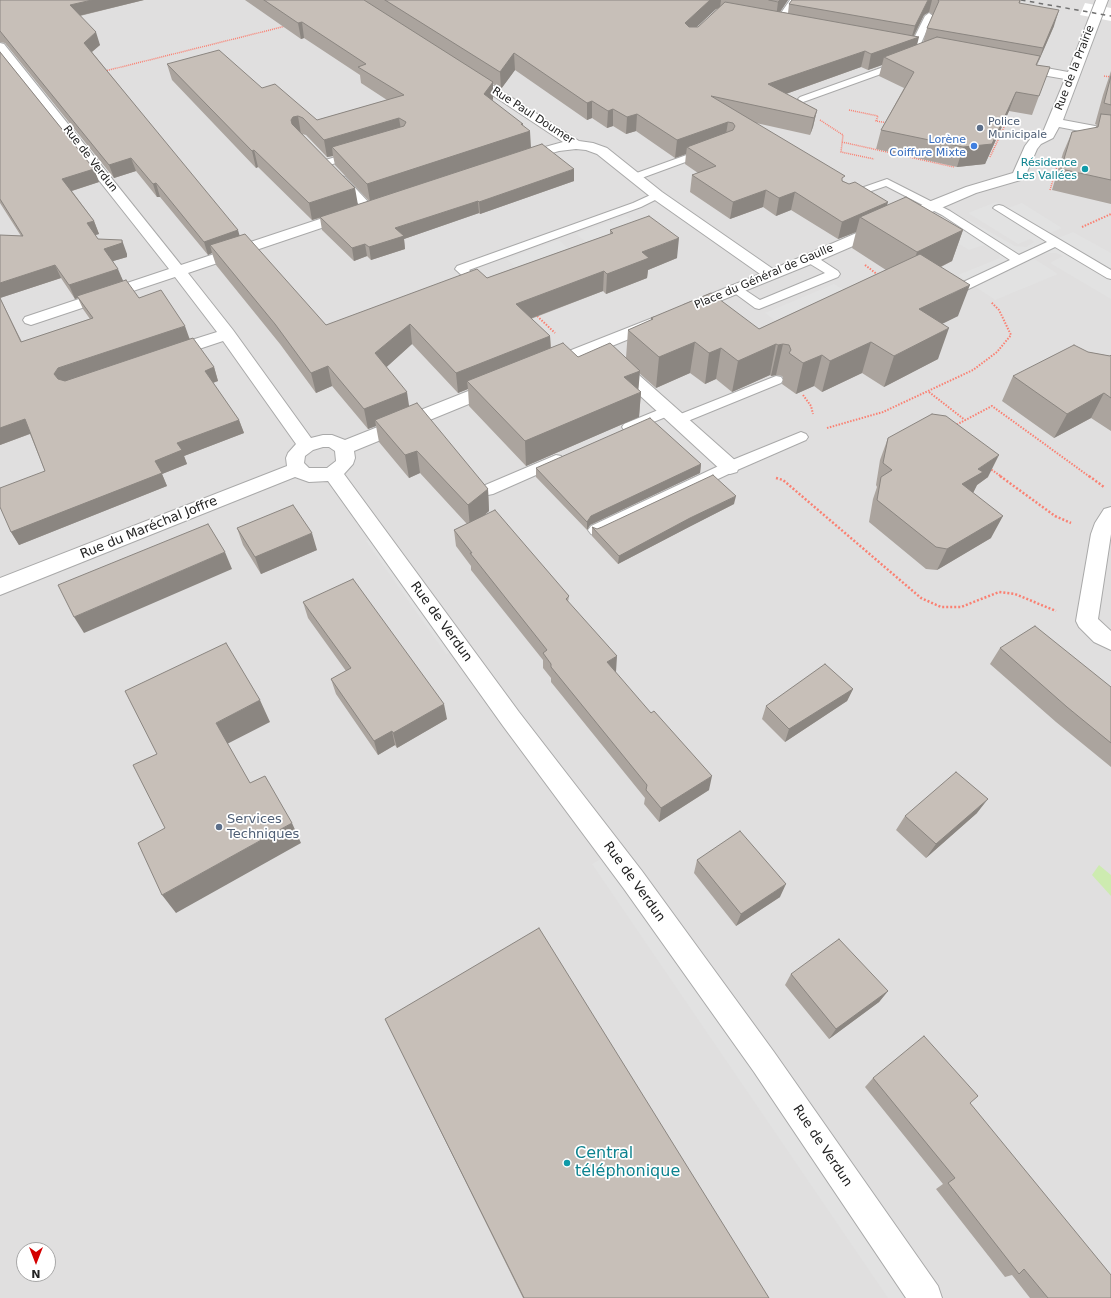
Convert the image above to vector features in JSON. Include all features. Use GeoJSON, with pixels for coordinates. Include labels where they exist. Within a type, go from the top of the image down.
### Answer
{"type":"FeatureCollection","features":[{"type":"Feature","properties":{"kind":"street","name":"Rue de la Prairie"},"geometry":{"type":"LineString","coordinates":[[931,206],[971,190],[1019,176],[1030,149],[1036,140],[1048,135],[1055,122],[1102,0]]}},
{"type":"Feature","properties":{"kind":"street"},"geometry":{"type":"LineString","coordinates":[[763,20],[793,26]]}},
{"type":"Feature","properties":{"kind":"street"},"geometry":{"type":"LineString","coordinates":[[899,45],[914,53],[926,50]]}},
{"type":"Feature","properties":{"kind":"street","name":"Rue de Verdun"},"geometry":{"type":"LineString","coordinates":[[0,47],[227,334],[307,445]]}},
{"type":"Feature","properties":{"kind":"street"},"geometry":{"type":"LineString","coordinates":[[1008,65],[1073,76]]}},
{"type":"Feature","properties":{"kind":"street","name":"Rue Paul Doumer"},"geometry":{"type":"LineString","coordinates":[[461,70],[576,145],[588,146],[602,151],[657,194],[770,274]]}},
{"type":"Feature","properties":{"kind":"street"},"geometry":{"type":"LineString","coordinates":[[1055,122],[1111,133]]}},
{"type":"Feature","properties":{"kind":"street"},"geometry":{"type":"LineString","coordinates":[[507,162],[558,147],[576,145]]}},
{"type":"Feature","properties":{"kind":"street"},"geometry":{"type":"LineString","coordinates":[[31,320],[374,206]]}},
{"type":"Feature","properties":{"kind":"street","name":"Place du Général de Gaulle"},"geometry":{"type":"LineString","coordinates":[[596,346],[770,274],[811,259],[931,206]]}},
{"type":"Feature","properties":{"kind":"street"},"geometry":{"type":"LineString","coordinates":[[153,359],[227,334]]}},
{"type":"Feature","properties":{"kind":"street"},"geometry":{"type":"LineString","coordinates":[[534,371],[596,346],[730,467]]}},
{"type":"Feature","properties":{"kind":"street"},"geometry":{"type":"LineString","coordinates":[[344,448],[512,380]]}},
{"type":"Feature","properties":{"kind":"street"},"geometry":{"type":"LineString","coordinates":[[332,441],[344,448],[346,458],[344,464],[333,473],[325,475],[309,475],[297,469],[295,458],[301,449],[307,445],[315,442],[332,441]]}},
{"type":"Feature","properties":{"kind":"street","name":"Rue du Maréchal Joffre"},"geometry":{"type":"LineString","coordinates":[[0,587],[297,469]]}},
{"type":"Feature","properties":{"kind":"street","name":"Rue de Verdun"},"geometry":{"type":"LineString","coordinates":[[333,473],[511,719],[633,880],[764,1062],[926,1298]]}},
{"type":"Feature","properties":{"kind":"street"},"geometry":{"type":"LineString","coordinates":[[1109,521],[1101,534],[1087,621],[1102,636],[1111,642]]}},
{"type":"Feature","properties":{"kind":"lane"},"geometry":{"type":"LineString","coordinates":[[778,23],[794,0]]}},
{"type":"Feature","properties":{"kind":"lane"},"geometry":{"type":"LineString","coordinates":[[803,99],[914,53],[929,16]]}},
{"type":"Feature","properties":{"kind":"lane"},"geometry":{"type":"LineString","coordinates":[[634,177],[719,146]]}},
{"type":"Feature","properties":{"kind":"lane"},"geometry":{"type":"LineString","coordinates":[[326,163],[364,152]]}},
{"type":"Feature","properties":{"kind":"lane"},"geometry":{"type":"LineString","coordinates":[[316,153],[374,206]]}},
{"type":"Feature","properties":{"kind":"lane"},"geometry":{"type":"LineString","coordinates":[[845,197],[887,182],[946,213],[1018,260]]}},
{"type":"Feature","properties":{"kind":"lane"},"geometry":{"type":"LineString","coordinates":[[454,292],[477,283],[461,269],[637,205],[657,194]]}},
{"type":"Feature","properties":{"kind":"lane"},"geometry":{"type":"LineString","coordinates":[[999,208],[1111,275]]}},
{"type":"Feature","properties":{"kind":"lane"},"geometry":{"type":"LineString","coordinates":[[942,297],[1056,242]]}},
{"type":"Feature","properties":{"kind":"lane"},"geometry":{"type":"LineString","coordinates":[[735,289],[759,305],[834,274],[811,259]]}},
{"type":"Feature","properties":{"kind":"lane"},"geometry":{"type":"LineString","coordinates":[[617,433],[776,380]]}},
{"type":"Feature","properties":{"kind":"lane"},"geometry":{"type":"LineString","coordinates":[[596,530],[730,467],[801,436]]}},
{"type":"Feature","properties":{"kind":"lane"},"geometry":{"type":"LineString","coordinates":[[488,490],[567,455]]}},
{"type":"Feature","properties":{"kind":"path"},"geometry":{"type":"LineString","coordinates":[[104,72],[286,26]]}},
{"type":"Feature","properties":{"kind":"path"},"geometry":{"type":"LineString","coordinates":[[803,99],[818,119],[843,135],[840,152],[877,160]]}},
{"type":"Feature","properties":{"kind":"path"},"geometry":{"type":"LineString","coordinates":[[846,109],[878,116],[876,121],[890,123]]}},
{"type":"Feature","properties":{"kind":"path"},"geometry":{"type":"LineString","coordinates":[[998,121],[1017,125]]}},
{"type":"Feature","properties":{"kind":"path"},"geometry":{"type":"LineString","coordinates":[[989,157],[1006,123]]}},
{"type":"Feature","properties":{"kind":"path"},"geometry":{"type":"LineString","coordinates":[[842,142],[957,168]]}},
{"type":"Feature","properties":{"kind":"path"},"geometry":{"type":"LineString","coordinates":[[909,162],[911,158]]}},
{"type":"Feature","properties":{"kind":"path"},"geometry":{"type":"LineString","coordinates":[[1050,190],[1059,160]]}},
{"type":"Feature","properties":{"kind":"path"},"geometry":{"type":"LineString","coordinates":[[801,436],[883,412],[973,370],[997,352],[1011,335],[1008,326],[999,310],[988,298],[969,284]]}},
{"type":"Feature","properties":{"kind":"path"},"geometry":{"type":"LineString","coordinates":[[533,312],[577,354]]}},
{"type":"Feature","properties":{"kind":"path"},"geometry":{"type":"LineString","coordinates":[[928,392],[965,420]]}},
{"type":"Feature","properties":{"kind":"path"},"geometry":{"type":"LineString","coordinates":[[948,430],[992,406],[1105,487]]}},
{"type":"Feature","properties":{"kind":"path"},"geometry":{"type":"LineString","coordinates":[[984,464],[1055,516]]}},
{"type":"Feature","properties":{"kind":"path"},"geometry":{"type":"LineString","coordinates":[[783,480],[921,598],[941,607],[961,607],[1000,592],[1015,594],[1071,618],[1087,621]]}},
{"type":"Feature","properties":{"kind":"shaded area"},"geometry":{"type":"Polygon","coordinates":[[[0,0],[1111,0],[1111,1298],[0,1298],[0,0]]]}},
{"type":"Feature","properties":{"kind":"shaded area"},"geometry":{"type":"Polygon","coordinates":[[[996,202],[1008,208],[1022,203],[1062,228],[1050,233],[1058,238],[1073,232],[1111,253],[1111,299],[1050,263],[1063,256],[1056,253],[1048,253],[1033,258],[1058,274],[995,300],[958,275],[1000,258],[999,254],[984,245],[969,250],[938,231],[967,219],[1015,246],[1026,247],[1034,242],[1030,239],[1018,244],[968,213],[996,202]]]}},
{"type":"Feature","properties":{"kind":"shaded area"},"geometry":{"type":"Polygon","coordinates":[[[626,216],[639,225],[587,243],[576,234],[626,216]]]}},
{"type":"Feature","properties":{"kind":"shaded area"},"geometry":{"type":"Polygon","coordinates":[[[559,240],[570,250],[517,269],[507,259],[559,240]]]}},
{"type":"Feature","properties":{"kind":"shaded area"},"geometry":{"type":"Polygon","coordinates":[[[834,284],[847,292],[777,322],[765,313],[834,284]]]}},
{"type":"Feature","properties":{"kind":"shaded area"},"geometry":{"type":"Polygon","coordinates":[[[375,537],[458,649],[446,654],[366,541],[375,537]]]}},
{"type":"Feature","properties":{"kind":"shaded area"},"geometry":{"type":"Polygon","coordinates":[[[605,857],[910,1298],[888,1298],[592,864],[605,857]]]}},
{"type":"Feature","properties":{"kind":"green space"},"geometry":{"type":"Polygon","coordinates":[[[1099,865],[1111,875],[1111,896],[1092,875],[1099,865]]]}},
{"type":"Feature","properties":{"kind":"pier"},"geometry":{"type":"Polygon","coordinates":[[[1085,3],[1111,8],[1111,21],[1080,15],[1085,3]]]}},
{"type":"Feature","properties":{"kind":"building"},"geometry":{"type":"Polygon","coordinates":[[[0,0],[92,0],[70,5],[96,32],[84,43],[238,230],[204,242],[156,183],[153,184],[131,158],[109,165],[0,31],[0,0]]]}},
{"type":"Feature","properties":{"kind":"building"},"geometry":{"type":"Polygon","coordinates":[[[264,0],[364,0],[493,82],[484,94],[530,131],[367,184],[332,147],[404,126],[406,122],[399,118],[324,140],[303,118],[298,116],[293,117],[291,120],[292,124],[355,188],[309,203],[254,150],[252,151],[167,64],[219,50],[262,88],[275,84],[317,120],[404,95],[358,67],[366,64],[302,22],[298,23],[264,0]]]}},
{"type":"Feature","properties":{"kind":"building"},"geometry":{"type":"Polygon","coordinates":[[[385,0],[710,0],[685,23],[689,27],[698,27],[725,2],[919,37],[871,54],[865,51],[768,84],[817,110],[814,118],[711,96],[845,176],[842,178],[842,181],[849,184],[855,182],[888,202],[842,222],[795,192],[779,198],[766,190],[733,202],[692,175],[716,166],[687,147],[733,130],[735,126],[733,123],[728,122],[677,140],[637,114],[627,117],[613,109],[608,111],[592,101],[587,103],[514,53],[500,72],[385,0]]]}},
{"type":"Feature","properties":{"kind":"building"},"geometry":{"type":"Polygon","coordinates":[[[769,0],[780,0],[778,2],[769,0]]]}},
{"type":"Feature","properties":{"kind":"building"},"geometry":{"type":"Polygon","coordinates":[[[792,0],[928,0],[915,26],[789,4],[792,0]]]}},
{"type":"Feature","properties":{"kind":"building"},"geometry":{"type":"Polygon","coordinates":[[[938,0],[1020,0],[1019,3],[1059,10],[1043,48],[927,28],[939,1],[938,0]]]}},
{"type":"Feature","properties":{"kind":"building"},"geometry":{"type":"Polygon","coordinates":[[[937,37],[1040,56],[1036,65],[1050,67],[1039,96],[1016,92],[992,144],[963,147],[881,130],[914,72],[884,57],[937,37]]]}},
{"type":"Feature","properties":{"kind":"building"},"geometry":{"type":"Polygon","coordinates":[[[0,52],[94,169],[62,179],[94,221],[87,223],[98,239],[122,240],[122,243],[104,249],[118,269],[69,285],[55,265],[0,283],[0,235],[23,236],[0,199],[0,52]]]}},
{"type":"Feature","properties":{"kind":"building"},"geometry":{"type":"Polygon","coordinates":[[[1111,76],[1111,105],[1104,103],[1111,76]]]}},
{"type":"Feature","properties":{"kind":"building"},"geometry":{"type":"Polygon","coordinates":[[[1101,114],[1111,115],[1111,180],[1061,169],[1072,132],[1098,127],[1101,114]]]}},
{"type":"Feature","properties":{"kind":"building"},"geometry":{"type":"Polygon","coordinates":[[[542,144],[574,169],[479,202],[478,201],[395,228],[404,236],[369,247],[365,244],[352,248],[320,217],[542,144]]]}},
{"type":"Feature","properties":{"kind":"building"},"geometry":{"type":"Polygon","coordinates":[[[906,197],[963,230],[917,252],[860,217],[906,197]]]}},
{"type":"Feature","properties":{"kind":"building"},"geometry":{"type":"Polygon","coordinates":[[[649,216],[679,238],[642,252],[649,258],[607,274],[604,271],[516,304],[550,336],[456,373],[410,324],[375,353],[407,392],[364,409],[328,366],[311,373],[275,324],[210,245],[245,234],[326,325],[477,269],[487,278],[613,233],[610,230],[649,216]]]}},
{"type":"Feature","properties":{"kind":"building"},"geometry":{"type":"Polygon","coordinates":[[[920,254],[970,285],[919,309],[949,328],[894,356],[871,342],[830,361],[822,355],[803,363],[789,353],[791,350],[789,345],[776,344],[738,361],[721,348],[709,353],[695,342],[659,357],[628,330],[653,319],[651,318],[711,293],[759,329],[920,254]]]}},
{"type":"Feature","properties":{"kind":"building"},"geometry":{"type":"Polygon","coordinates":[[[126,280],[139,298],[161,290],[185,326],[58,368],[54,374],[58,379],[65,381],[193,338],[214,367],[205,371],[239,420],[177,443],[182,450],[155,461],[162,473],[11,532],[0,507],[0,488],[45,471],[25,419],[0,428],[0,298],[21,342],[93,318],[77,296],[126,280]]]}},
{"type":"Feature","properties":{"kind":"building"},"geometry":{"type":"Polygon","coordinates":[[[563,343],[578,357],[610,343],[640,371],[624,377],[641,392],[525,441],[467,381],[563,343]]]}},
{"type":"Feature","properties":{"kind":"building"},"geometry":{"type":"Polygon","coordinates":[[[1074,345],[1088,352],[1111,355],[1111,398],[1104,393],[1067,414],[1013,376],[1074,345]]]}},
{"type":"Feature","properties":{"kind":"building"},"geometry":{"type":"Polygon","coordinates":[[[417,403],[488,489],[468,505],[417,451],[405,455],[375,420],[417,403]]]}},
{"type":"Feature","properties":{"kind":"building"},"geometry":{"type":"Polygon","coordinates":[[[932,414],[946,416],[999,455],[978,469],[983,472],[962,484],[1003,516],[947,549],[936,547],[877,500],[881,477],[892,470],[883,463],[888,438],[932,414]]]}},
{"type":"Feature","properties":{"kind":"building"},"geometry":{"type":"Polygon","coordinates":[[[650,418],[701,464],[591,516],[587,522],[536,468],[650,418]]]}},
{"type":"Feature","properties":{"kind":"building"},"geometry":{"type":"Polygon","coordinates":[[[713,475],[736,496],[690,518],[619,556],[592,527],[597,529],[602,527],[713,475]]]}},
{"type":"Feature","properties":{"kind":"building"},"geometry":{"type":"Polygon","coordinates":[[[293,505],[312,533],[255,557],[237,528],[293,505]]]}},
{"type":"Feature","properties":{"kind":"building"},"geometry":{"type":"Polygon","coordinates":[[[495,510],[569,596],[566,599],[617,656],[607,662],[651,713],[654,711],[712,776],[661,808],[646,790],[647,785],[551,667],[551,664],[543,653],[547,650],[470,553],[472,553],[454,530],[495,510]]]}},
{"type":"Feature","properties":{"kind":"building"},"geometry":{"type":"Polygon","coordinates":[[[208,524],[225,552],[74,617],[58,585],[208,524]]]}},
{"type":"Feature","properties":{"kind":"building"},"geometry":{"type":"Polygon","coordinates":[[[353,579],[444,704],[393,733],[392,731],[374,741],[331,679],[351,668],[303,602],[353,579]]]}},
{"type":"Feature","properties":{"kind":"building"},"geometry":{"type":"Polygon","coordinates":[[[1035,626],[1111,687],[1111,743],[1067,707],[1000,648],[1035,626]]]}},
{"type":"Feature","properties":{"kind":"building"},"geometry":{"type":"Polygon","coordinates":[[[226,643],[260,700],[216,723],[250,783],[265,776],[292,823],[162,895],[138,843],[165,828],[133,765],[157,754],[125,691],[226,643]]]}},
{"type":"Feature","properties":{"kind":"building"},"geometry":{"type":"Polygon","coordinates":[[[825,664],[853,689],[789,729],[766,706],[825,664]]]}},
{"type":"Feature","properties":{"kind":"building"},"geometry":{"type":"Polygon","coordinates":[[[956,772],[988,799],[936,844],[905,816],[956,772]]]}},
{"type":"Feature","properties":{"kind":"building"},"geometry":{"type":"Polygon","coordinates":[[[740,831],[786,884],[741,914],[697,860],[740,831]]]}},
{"type":"Feature","properties":{"kind":"building","name":"Central téléphonique"},"geometry":{"type":"Polygon","coordinates":[[[539,928],[769,1298],[524,1298],[385,1019],[539,928]]]}},
{"type":"Feature","properties":{"kind":"building"},"geometry":{"type":"Polygon","coordinates":[[[839,939],[888,991],[836,1029],[791,974],[839,939]]]}},
{"type":"Feature","properties":{"kind":"building"},"geometry":{"type":"Polygon","coordinates":[[[924,1036],[978,1096],[970,1103],[1111,1275],[1111,1298],[1048,1298],[1024,1269],[1019,1274],[948,1183],[955,1178],[873,1078],[924,1036]]]}},
{"type":"Feature","properties":{"kind":"railway"},"geometry":{"type":"LineString","coordinates":[[1021,0],[1111,16]]}},
{"type":"Feature","properties":{"kind":"place","name":"Police Municipale"},"geometry":{"type":"Point","coordinates":[980,128]}},
{"type":"Feature","properties":{"kind":"place","name":"Lorène Coiffure Mixte"},"geometry":{"type":"Point","coordinates":[974,146]}},
{"type":"Feature","properties":{"kind":"place","name":"Résidence Les Vallées"},"geometry":{"type":"Point","coordinates":[1085,169]}},
{"type":"Feature","properties":{"kind":"place","name":"Services Techniques"},"geometry":{"type":"Point","coordinates":[219,827]}},
{"type":"Feature","properties":{"kind":"place","name":"Central téléphonique"},"geometry":{"type":"Point","coordinates":[567,1163]}}]}
